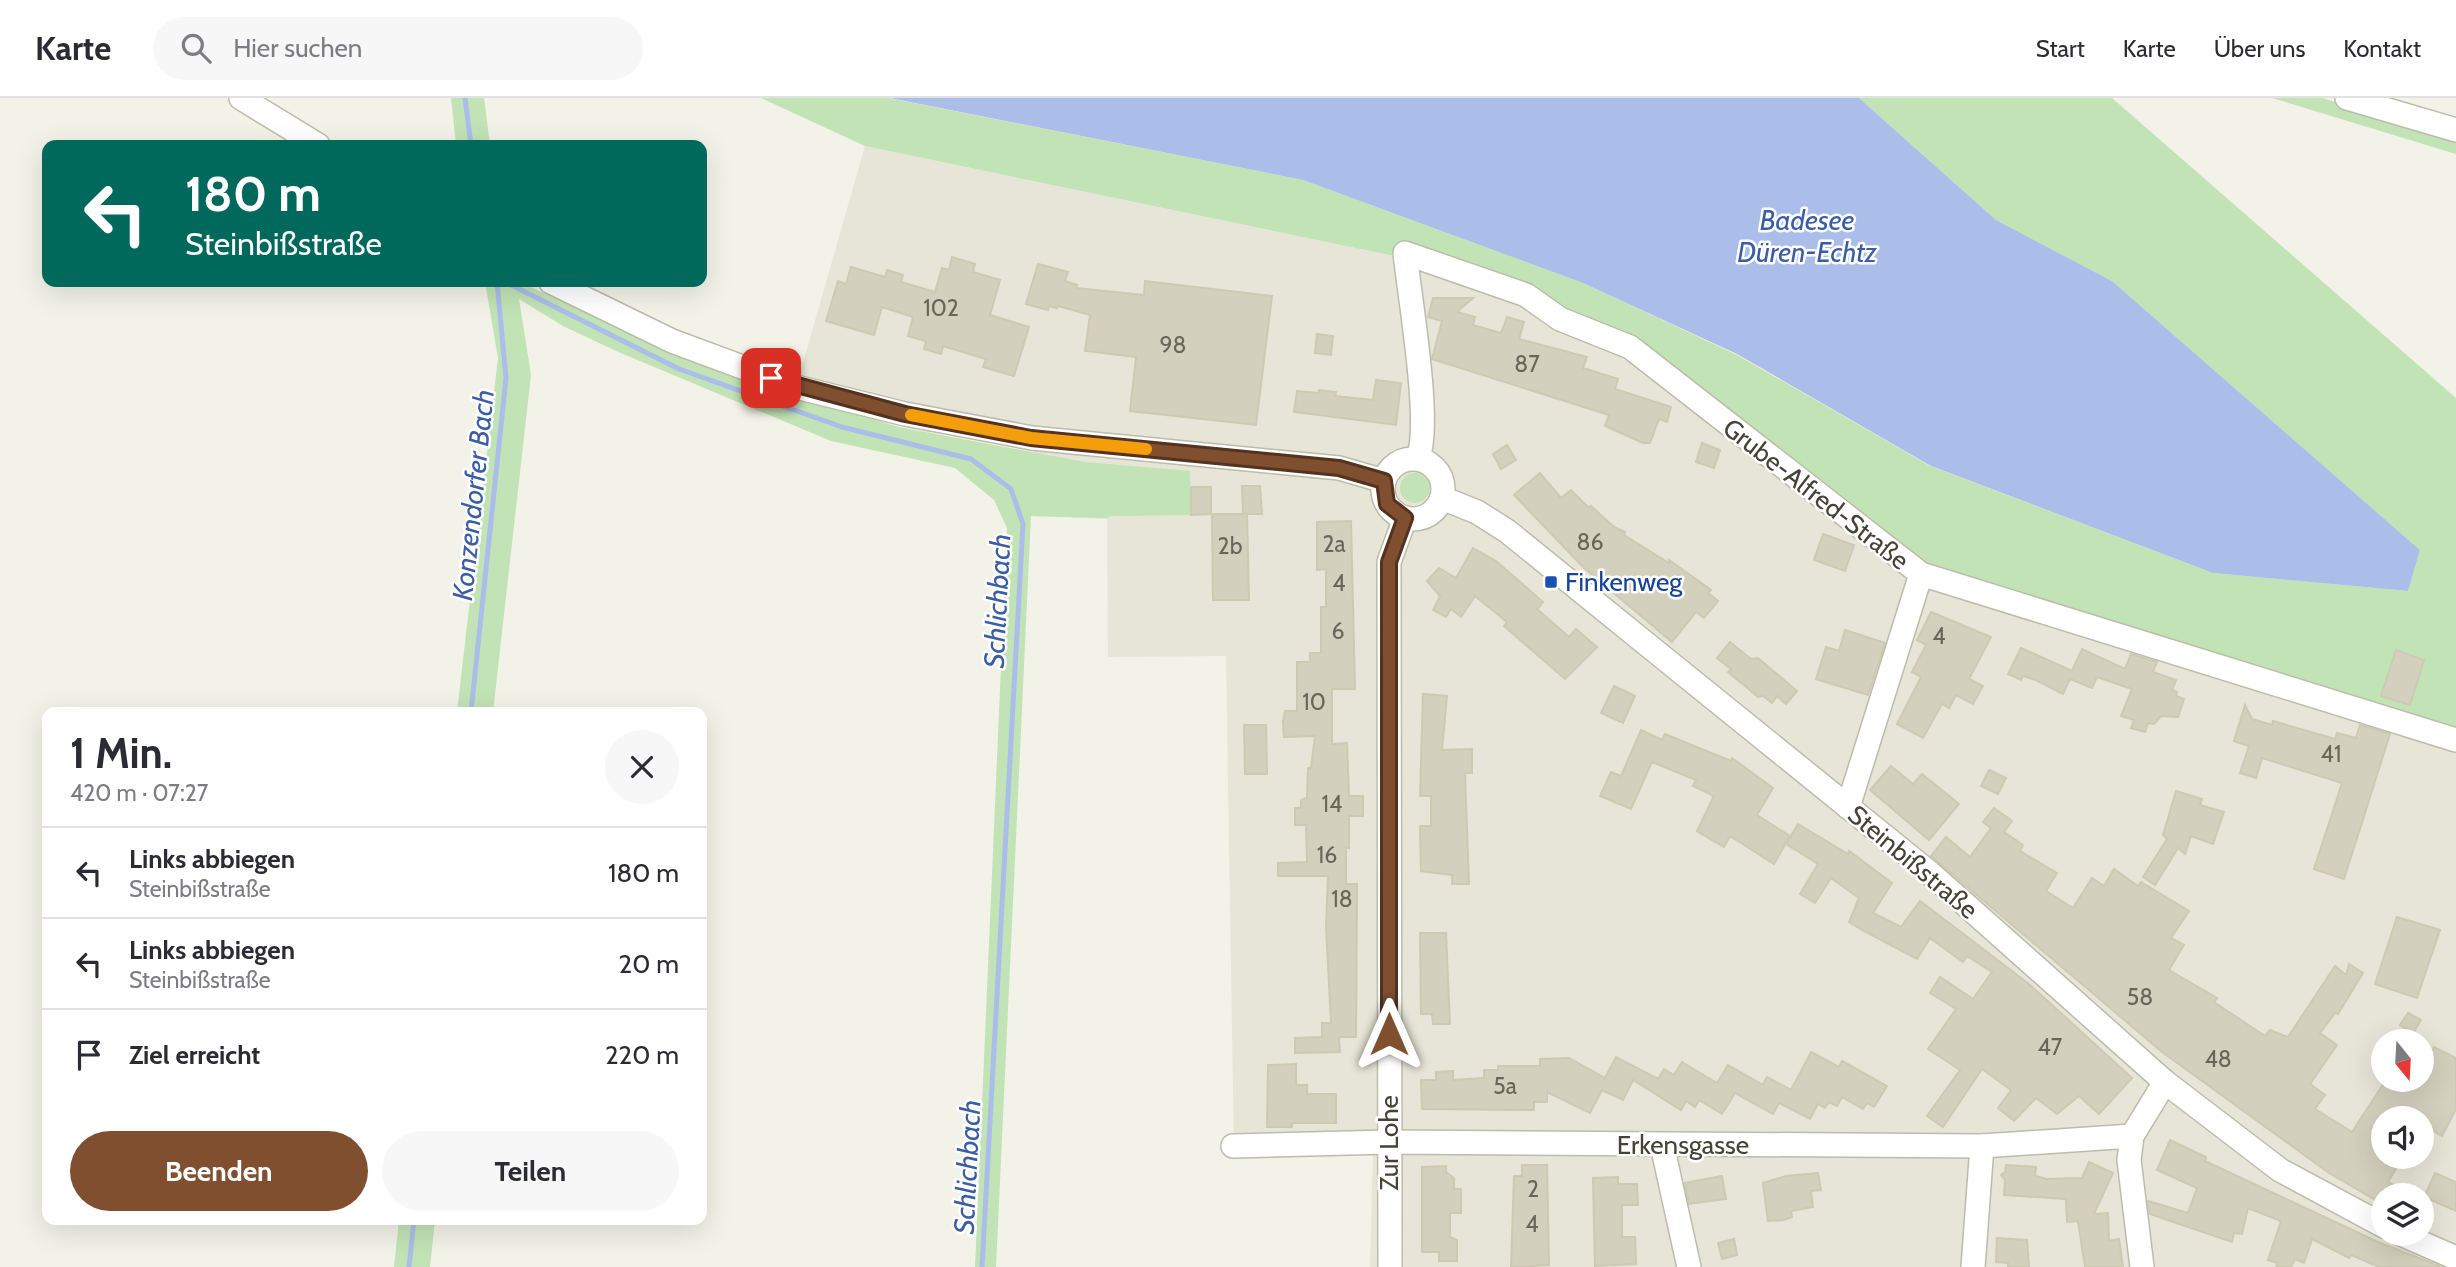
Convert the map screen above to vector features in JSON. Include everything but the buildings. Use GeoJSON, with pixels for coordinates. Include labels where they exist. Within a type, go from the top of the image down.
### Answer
{"type":"FeatureCollection","features":[{"type":"Feature","properties":{"kind":"street"},"geometry":{"type":"LineString","coordinates":[[241,98],[310,140]]}},
{"type":"Feature","properties":{"kind":"street"},"geometry":{"type":"LineString","coordinates":[[2347,98],[2456,130]]}},
{"type":"Feature","properties":{"kind":"street","name":"Grube-Alfred-Straße"},"geometry":{"type":"LineString","coordinates":[[1417,459],[1423,448],[1421,404],[1405,253],[1526,295],[1560,319],[1630,348],[1920,574],[2456,740]]}},
{"type":"Feature","properties":{"kind":"street"},"geometry":{"type":"LineString","coordinates":[[561,287],[684,346],[796,387],[905,414],[1031,438],[1339,468],[1384,481]]}},
{"type":"Feature","properties":{"kind":"street"},"geometry":{"type":"LineString","coordinates":[[1417,459],[1438,472],[1443,485],[1442,498],[1428,515],[1405,518],[1387,504],[1384,481],[1396,464],[1417,459]]}},
{"type":"Feature","properties":{"kind":"street","name":"Steinbißstraße"},"geometry":{"type":"LineString","coordinates":[[1442,498],[1476,512],[1507,531],[1930,873],[2165,1082],[2280,1170],[2371,1219]]}},
{"type":"Feature","properties":{"kind":"street","name":"Zur Lohe"},"geometry":{"type":"LineString","coordinates":[[1390,1267],[1389,562],[1405,518]]}},
{"type":"Feature","properties":{"kind":"street"},"geometry":{"type":"LineString","coordinates":[[1848,807],[1920,574]]}},
{"type":"Feature","properties":{"kind":"street"},"geometry":{"type":"LineString","coordinates":[[2141,1267],[2129,1160],[2132,1136],[2165,1082]]}},
{"type":"Feature","properties":{"kind":"street","name":"Erkensgasse"},"geometry":{"type":"LineString","coordinates":[[1233,1146],[1389,1142],[1982,1146],[2132,1136]]}},
{"type":"Feature","properties":{"kind":"street"},"geometry":{"type":"LineString","coordinates":[[1662,1145],[1689,1267]]}},
{"type":"Feature","properties":{"kind":"street"},"geometry":{"type":"LineString","coordinates":[[1973,1267],[1982,1146]]}},
{"type":"Feature","properties":{"kind":"street"},"geometry":{"type":"LineString","coordinates":[[2428,1246],[2456,1258]]}},
{"type":"Feature","properties":{"kind":"shaded area"},"geometry":{"type":"Polygon","coordinates":[[[865,146],[1399,257],[1523,299],[1605,340],[1709,416],[1906,577],[2456,750],[2456,1267],[1370,1267],[1373,1152],[1234,1153],[1226,656],[1108,657],[1107,519],[1031,516],[1034,432],[798,380],[865,146]]]}},
{"type":"Feature","properties":{"kind":"green space"},"geometry":{"type":"Polygon","coordinates":[[[451,98],[484,98],[489,140],[455,140],[451,98]]]}},
{"type":"Feature","properties":{"kind":"green space"},"geometry":{"type":"Polygon","coordinates":[[[761,98],[888,98],[1303,180],[1583,283],[1737,355],[1930,466],[2213,573],[2408,591],[2420,550],[2112,281],[1996,220],[1859,98],[2112,98],[2456,398],[2456,735],[1914,563],[1646,351],[1399,257],[865,146],[761,98]]]}},
{"type":"Feature","properties":{"kind":"green space"},"geometry":{"type":"Polygon","coordinates":[[[2272,98],[2322,98],[2456,138],[2456,154],[2272,98]]]}},
{"type":"Feature","properties":{"kind":"green space"},"geometry":{"type":"Polygon","coordinates":[[[486,287],[531,287],[669,351],[793,396],[899,427],[1085,462],[1190,471],[1191,515],[1107,518],[1031,516],[996,1267],[975,1267],[1007,528],[994,500],[955,468],[831,441],[616,351],[563,326],[519,299],[531,375],[494,707],[458,707],[498,358],[486,287]]]}},
{"type":"Feature","properties":{"kind":"green space"},"geometry":{"type":"Polygon","coordinates":[[[1415,473],[1426,477],[1430,488],[1426,499],[1415,503],[1404,499],[1400,488],[1404,477],[1415,473]]]}},
{"type":"Feature","properties":{"kind":"green space"},"geometry":{"type":"Polygon","coordinates":[[[398,1225],[434,1225],[430,1267],[394,1267],[398,1225]]]}},
{"type":"Feature","properties":{"kind":"water","name":"Badesee Düren-Echtz"},"geometry":{"type":"Polygon","coordinates":[[[890,98],[1859,98],[1996,220],[2112,281],[2420,550],[2408,591],[2213,573],[1931,466],[1737,354],[1583,283],[1303,180],[890,98]]]}},
{"type":"Feature","properties":{"kind":"waterway","name":"Schlichbach"},"geometry":{"type":"LineString","coordinates":[[465,98],[470,140]]}},
{"type":"Feature","properties":{"kind":"waterway","name":"Konzendorfer Bach"},"geometry":{"type":"LineString","coordinates":[[472,707],[506,378],[497,287]]}},
{"type":"Feature","properties":{"kind":"waterway","name":"Schlichbach"},"geometry":{"type":"LineString","coordinates":[[515,287],[679,369],[842,427],[971,459],[1011,489],[1023,524],[982,1267]]}},
{"type":"Feature","properties":{"kind":"waterway","name":"Konzendorfer Bach"},"geometry":{"type":"LineString","coordinates":[[409,1267],[413,1225]]}},
{"type":"Feature","properties":{"kind":"slow traffic"},"geometry":{"type":"LineString","coordinates":[[911,415],[1031,438],[1146,449]]}},
{"type":"Feature","properties":{"kind":"place","name":"Finkenweg"},"geometry":{"type":"Point","coordinates":[1551,582]}},
{"type":"Feature","properties":{"kind":"route"},"geometry":{"type":"LineString","coordinates":[[771,378],[796,387],[905,414],[1031,438],[1339,468],[1384,481],[1387,504],[1395,513],[1405,518],[1389,562],[1389,1034]]}}]}
